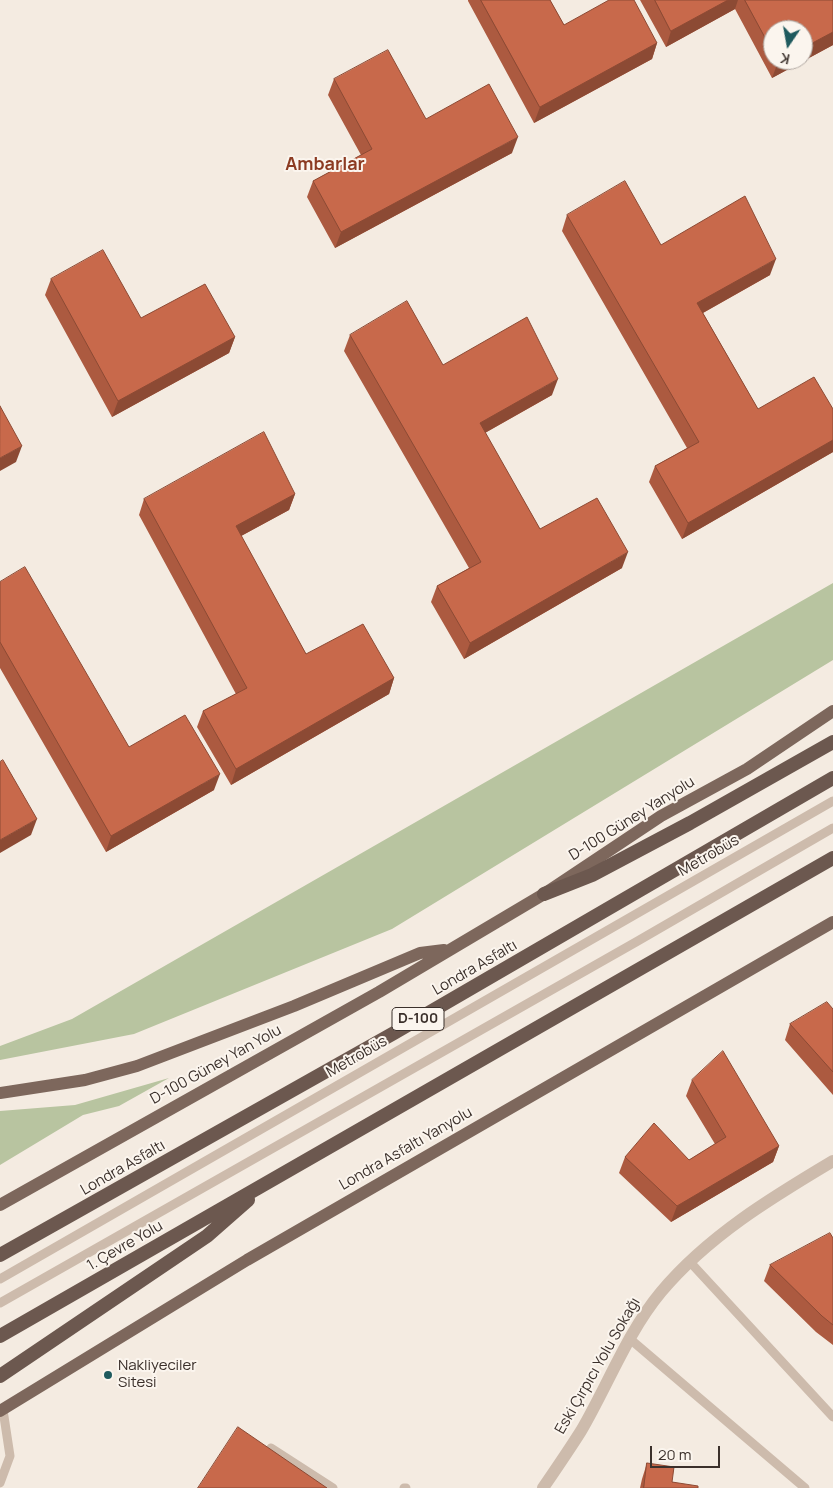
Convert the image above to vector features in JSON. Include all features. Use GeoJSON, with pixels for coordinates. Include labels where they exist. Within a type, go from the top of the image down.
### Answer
{"type":"FeatureCollection","features":[{"type":"Feature","properties":{"kind":"highway"},"geometry":{"type":"LineString","coordinates":[[544,894],[592,875],[690,823],[833,742]]}},
{"type":"Feature","properties":{"kind":"highway","name":"Londra Asfaltı"},"geometry":{"type":"LineString","coordinates":[[0,1255],[394,1033],[833,778]]}},
{"type":"Feature","properties":{"kind":"highway"},"geometry":{"type":"LineString","coordinates":[[0,1376],[207,1236],[265,1184],[833,858]]}},
{"type":"Feature","properties":{"kind":"highway","name":"1. Çevre Yolu"},"geometry":{"type":"LineString","coordinates":[[0,1336],[265,1184]]}},
{"type":"Feature","properties":{"kind":"main road","name":"D-100 Güney Yanyolu"},"geometry":{"type":"LineString","coordinates":[[447,950],[544,894],[661,816],[747,769],[833,711]]}},
{"type":"Feature","properties":{"kind":"main road","name":"Londra Asfaltı Yanyolu"},"geometry":{"type":"LineString","coordinates":[[2,1411],[255,1255],[833,922]]}},
{"type":"Feature","properties":{"kind":"main road"},"geometry":{"type":"LineString","coordinates":[[0,1093],[85,1080],[136,1066],[294,1006],[420,952],[447,950]]}},
{"type":"Feature","properties":{"kind":"main road","name":"D-100 Güney Yan Yolu"},"geometry":{"type":"LineString","coordinates":[[0,1205],[379,992],[447,950]]}},
{"type":"Feature","properties":{"kind":"street","name":"Eski Çırpıcı Yolu Sokağı"},"geometry":{"type":"LineString","coordinates":[[543,1488],[581,1430],[630,1339],[660,1293],[702,1250],[773,1197],[833,1162]]}},
{"type":"Feature","properties":{"kind":"lane","name":"Metrobüs"},"geometry":{"type":"LineString","coordinates":[[0,1279],[833,801]]}},
{"type":"Feature","properties":{"kind":"lane"},"geometry":{"type":"LineString","coordinates":[[0,1303],[833,828]]}},
{"type":"Feature","properties":{"kind":"lane"},"geometry":{"type":"LineString","coordinates":[[690,1262],[833,1417]]}},
{"type":"Feature","properties":{"kind":"lane"},"geometry":{"type":"LineString","coordinates":[[630,1339],[805,1488]]}},
{"type":"Feature","properties":{"kind":"lane"},"geometry":{"type":"LineString","coordinates":[[0,1483],[10,1456],[2,1411]]}},
{"type":"Feature","properties":{"kind":"lane"},"geometry":{"type":"LineString","coordinates":[[272,1448],[334,1488]]}},
{"type":"Feature","properties":{"kind":"green space"},"geometry":{"type":"Polygon","coordinates":[[[833,583],[833,660],[392,929],[134,1034],[0,1060],[0,1046],[72,1019],[833,583]]]}},
{"type":"Feature","properties":{"kind":"green space"},"geometry":{"type":"Polygon","coordinates":[[[169,1078],[119,1106],[83,1115],[0,1165],[0,1111],[75,1105],[169,1078]]]}},
{"type":"Feature","properties":{"kind":"building"},"geometry":{"type":"Polygon","coordinates":[[[481,0],[550,0],[564,25],[609,0],[634,0],[657,43],[540,107],[481,0]]]}},
{"type":"Feature","properties":{"kind":"building"},"geometry":{"type":"Polygon","coordinates":[[[655,0],[728,0],[671,31],[655,0]]]}},
{"type":"Feature","properties":{"kind":"building"},"geometry":{"type":"Polygon","coordinates":[[[745,0],[833,0],[833,32],[813,43],[813,20],[763,20],[763,33],[745,0]]]}},
{"type":"Feature","properties":{"kind":"building"},"geometry":{"type":"Polygon","coordinates":[[[388,50],[426,119],[489,84],[518,137],[341,232],[313,181],[372,149],[334,79],[388,50]]]}},
{"type":"Feature","properties":{"kind":"building"},"geometry":{"type":"Polygon","coordinates":[[[625,181],[661,245],[745,196],[776,259],[697,303],[758,409],[814,377],[833,409],[833,440],[688,523],[655,466],[699,442],[567,215],[625,181]]]}},
{"type":"Feature","properties":{"kind":"building"},"geometry":{"type":"Polygon","coordinates":[[[103,250],[141,318],[205,284],[235,337],[118,401],[51,279],[103,250]]]}},
{"type":"Feature","properties":{"kind":"building"},"geometry":{"type":"Polygon","coordinates":[[[407,301],[443,365],[527,317],[558,379],[480,423],[540,529],[597,498],[628,552],[470,643],[437,586],[481,562],[350,335],[407,301]]]}},
{"type":"Feature","properties":{"kind":"building"},"geometry":{"type":"Polygon","coordinates":[[[0,406],[22,446],[0,458],[0,406]]]}},
{"type":"Feature","properties":{"kind":"building"},"geometry":{"type":"Polygon","coordinates":[[[264,432],[295,494],[236,526],[306,654],[363,624],[394,678],[236,769],[203,711],[247,688],[144,499],[264,432]]]}},
{"type":"Feature","properties":{"kind":"building"},"geometry":{"type":"Polygon","coordinates":[[[25,567],[129,747],[185,715],[220,774],[111,836],[0,642],[0,582],[25,567]]]}},
{"type":"Feature","properties":{"kind":"building"},"geometry":{"type":"Polygon","coordinates":[[[3,760],[37,819],[0,840],[0,762],[3,760]]]}},
{"type":"Feature","properties":{"kind":"building"},"geometry":{"type":"Polygon","coordinates":[[[827,1002],[833,1009],[833,1072],[790,1024],[827,1002]]]}},
{"type":"Feature","properties":{"kind":"building"},"geometry":{"type":"Polygon","coordinates":[[[723,1051],[779,1146],[677,1206],[625,1157],[654,1123],[689,1160],[726,1137],[692,1080],[723,1051]]]}},
{"type":"Feature","properties":{"kind":"building"},"geometry":{"type":"Polygon","coordinates":[[[830,1233],[833,1238],[833,1325],[770,1265],[830,1233]]]}},
{"type":"Feature","properties":{"kind":"building"},"geometry":{"type":"Polygon","coordinates":[[[238,1427],[327,1488],[198,1488],[238,1427]]]}},
{"type":"Feature","properties":{"kind":"building"},"geometry":{"type":"Polygon","coordinates":[[[647,1463],[674,1467],[672,1482],[698,1486],[698,1488],[644,1488],[647,1463]]]}},
{"type":"Feature","properties":{"kind":"place","name":"Nakliyeciler Sitesi"},"geometry":{"type":"Point","coordinates":[108,1375]}},
{"type":"Feature","properties":{"kind":"district","name":"Ambarlar"},"geometry":{"type":"Point","coordinates":[325,165]}}]}
